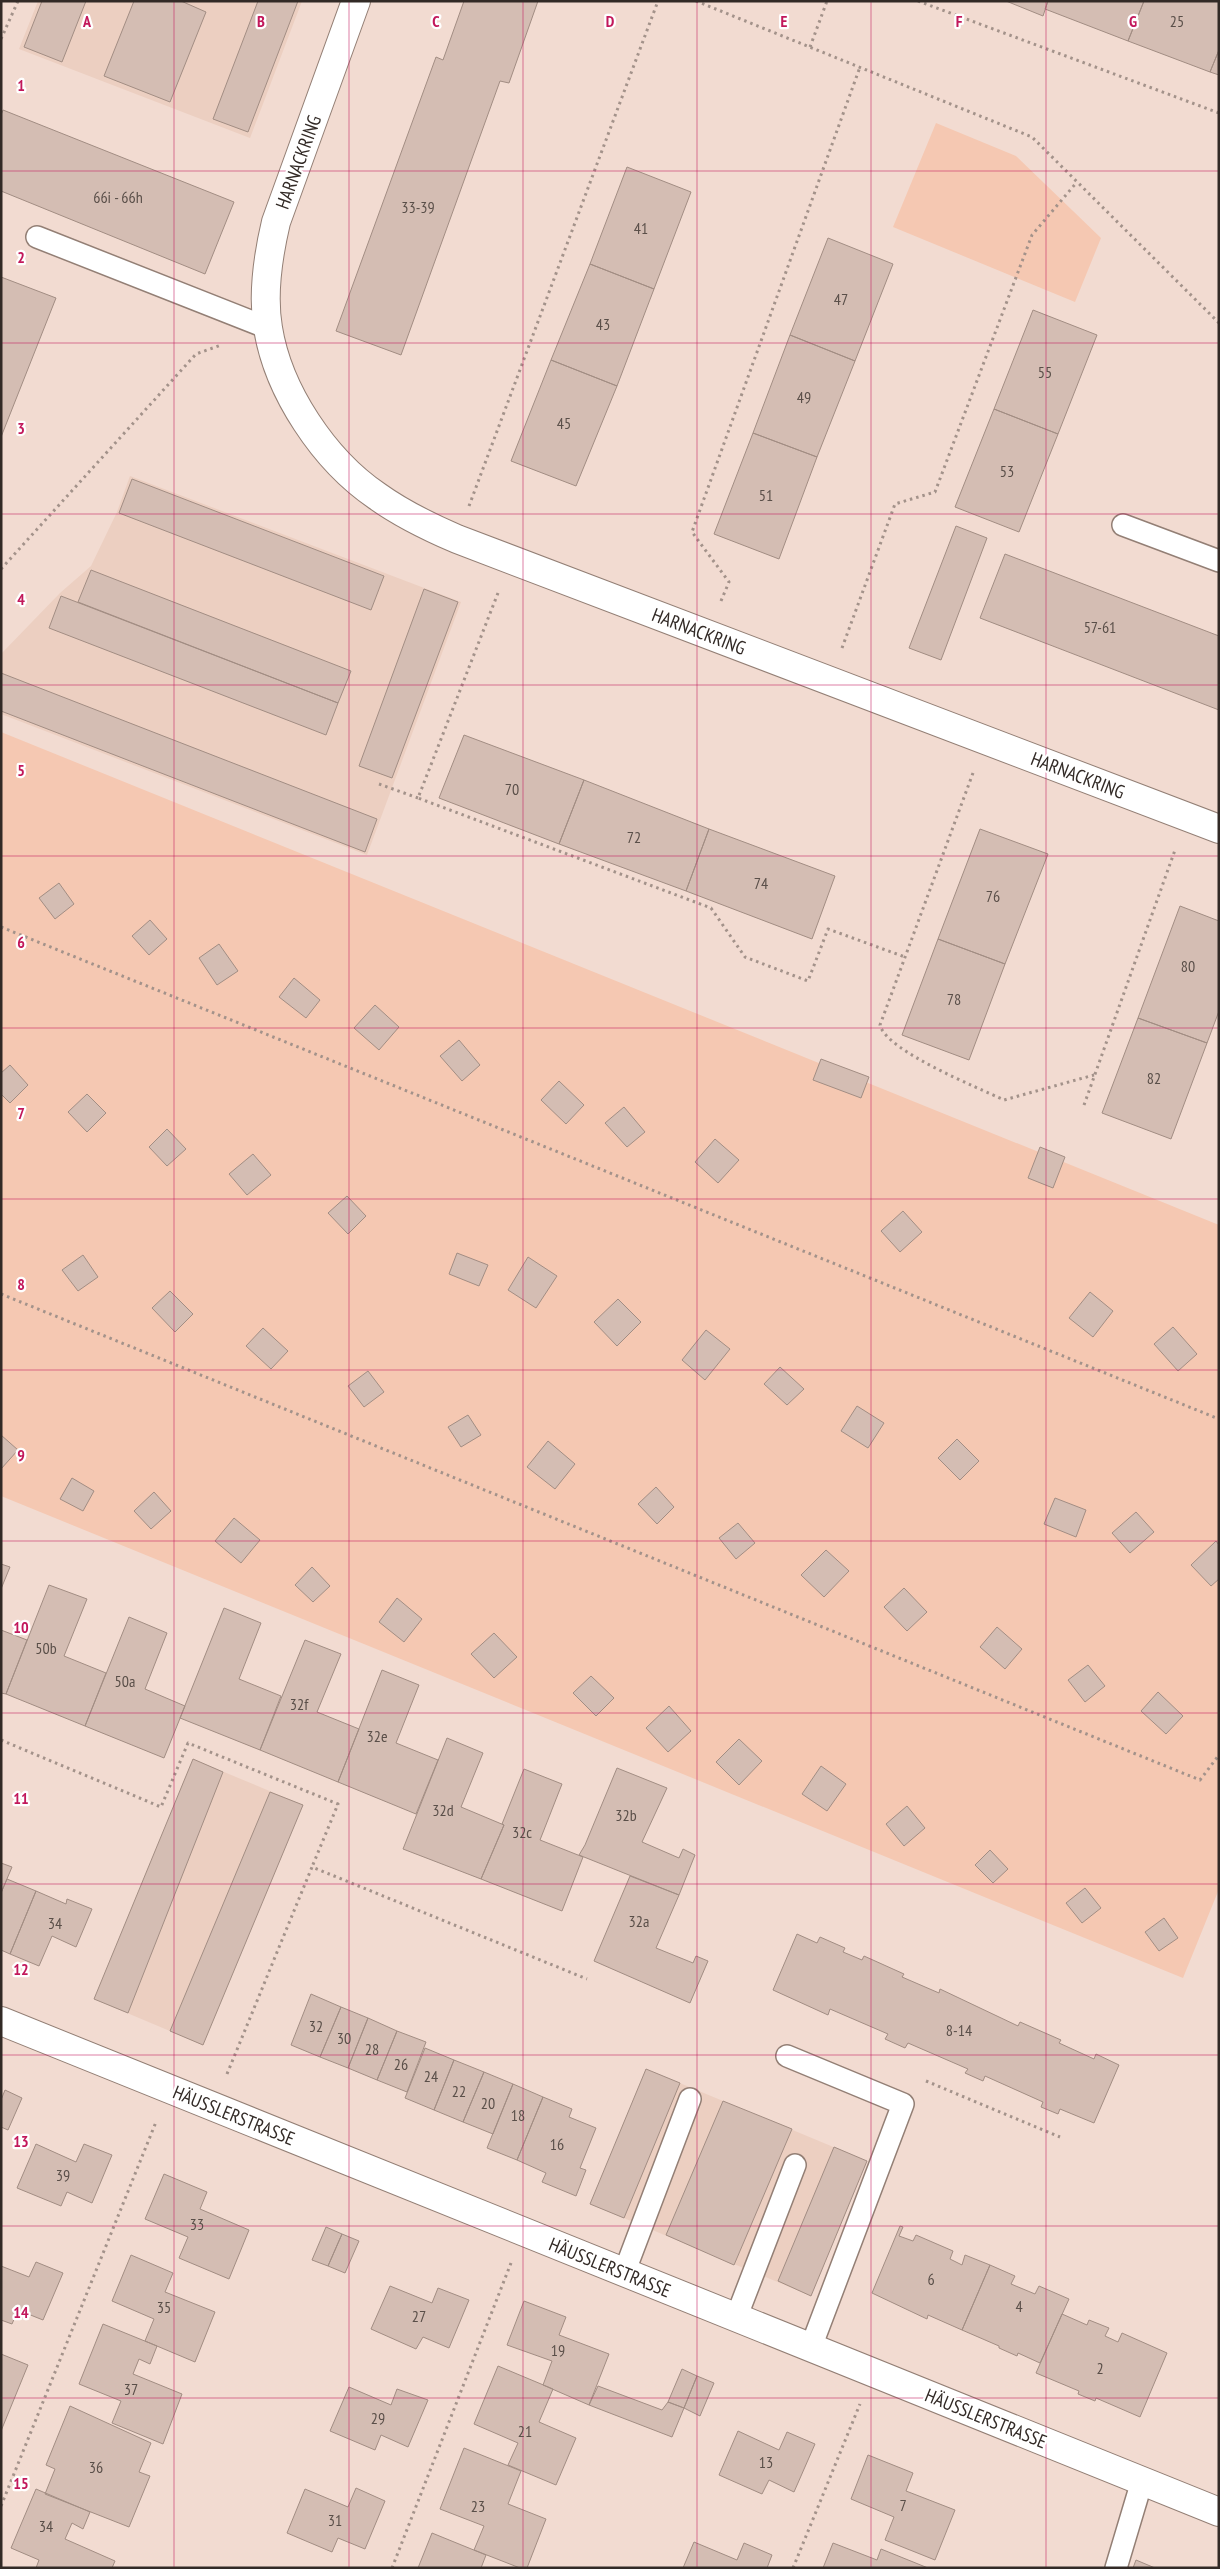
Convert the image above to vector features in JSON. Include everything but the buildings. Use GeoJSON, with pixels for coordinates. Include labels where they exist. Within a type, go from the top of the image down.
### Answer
{"type":"FeatureCollection","features":[{"type":"Feature","properties":{"kind":"street","name":"HARNACKRING"},"geometry":{"type":"LineString","coordinates":[[356,1],[276,222],[267,269],[268,328],[282,375],[300,412],[327,450],[355,479],[375,496],[426,526],[457,539],[1219,829]]}},
{"type":"Feature","properties":{"kind":"street","name":"HÄUSSLERSTRASSE"},"geometry":{"type":"LineString","coordinates":[[1,2021],[1219,2512]]}},
{"type":"Feature","properties":{"kind":"lane"},"geometry":{"type":"LineString","coordinates":[[37,237],[268,328]]}},
{"type":"Feature","properties":{"kind":"lane"},"geometry":{"type":"LineString","coordinates":[[1123,525],[1219,561]]}},
{"type":"Feature","properties":{"kind":"lane"},"geometry":{"type":"LineString","coordinates":[[787,2056],[903,2104],[811,2347]]}},
{"type":"Feature","properties":{"kind":"lane"},"geometry":{"type":"LineString","coordinates":[[624,2272],[690,2099]]}},
{"type":"Feature","properties":{"kind":"lane"},"geometry":{"type":"LineString","coordinates":[[736,2318],[796,2166]]}},
{"type":"Feature","properties":{"kind":"lane"},"geometry":{"type":"LineString","coordinates":[[1116,2568],[1142,2481]]}},
{"type":"Feature","properties":{"kind":"path"},"geometry":{"type":"LineString","coordinates":[[1,40],[18,1]]}},
{"type":"Feature","properties":{"kind":"path"},"geometry":{"type":"LineString","coordinates":[[457,539],[658,1]]}},
{"type":"Feature","properties":{"kind":"path"},"geometry":{"type":"LineString","coordinates":[[696,1],[1032,137],[1219,323]]}},
{"type":"Feature","properties":{"kind":"path"},"geometry":{"type":"LineString","coordinates":[[810,47],[828,1]]}},
{"type":"Feature","properties":{"kind":"path"},"geometry":{"type":"LineString","coordinates":[[918,1],[1219,113]]}},
{"type":"Feature","properties":{"kind":"path"},"geometry":{"type":"LineString","coordinates":[[708,635],[729,582],[692,532],[860,68]]}},
{"type":"Feature","properties":{"kind":"path"},"geometry":{"type":"LineString","coordinates":[[830,680],[895,504],[935,492],[1032,235],[1077,182]]}},
{"type":"Feature","properties":{"kind":"path"},"geometry":{"type":"LineString","coordinates":[[1,568],[196,354],[268,328]]}},
{"type":"Feature","properties":{"kind":"path"},"geometry":{"type":"LineString","coordinates":[[418,798],[510,560]]}},
{"type":"Feature","properties":{"kind":"path"},"geometry":{"type":"LineString","coordinates":[[985,740],[880,1025],[884,1035],[898,1046],[1004,1100],[1094,1075]]}},
{"type":"Feature","properties":{"kind":"path"},"geometry":{"type":"LineString","coordinates":[[379,784],[711,908],[745,957],[808,981],[828,929],[905,957]]}},
{"type":"Feature","properties":{"kind":"path"},"geometry":{"type":"LineString","coordinates":[[1084,1105],[1187,817]]}},
{"type":"Feature","properties":{"kind":"path"},"geometry":{"type":"LineString","coordinates":[[1,927],[1219,1419]]}},
{"type":"Feature","properties":{"kind":"path"},"geometry":{"type":"LineString","coordinates":[[1,1294],[1200,1780],[1219,1755]]}},
{"type":"Feature","properties":{"kind":"path"},"geometry":{"type":"LineString","coordinates":[[1,1740],[161,1807],[188,1743],[338,1804],[214,2107]]}},
{"type":"Feature","properties":{"kind":"path"},"geometry":{"type":"LineString","coordinates":[[312,1868],[587,1979]]}},
{"type":"Feature","properties":{"kind":"path"},"geometry":{"type":"LineString","coordinates":[[917,2077],[1060,2137]]}},
{"type":"Feature","properties":{"kind":"path"},"geometry":{"type":"LineString","coordinates":[[1,2506],[169,2088]]}},
{"type":"Feature","properties":{"kind":"path"},"geometry":{"type":"LineString","coordinates":[[392,2568],[524,2232]]}},
{"type":"Feature","properties":{"kind":"path"},"geometry":{"type":"LineString","coordinates":[[793,2568],[873,2372]]}},
{"type":"Feature","properties":{"kind":"shaded area"},"geometry":{"type":"Polygon","coordinates":[[[38,1],[302,1],[250,138],[19,49],[38,1]]]}},
{"type":"Feature","properties":{"kind":"shaded area"},"geometry":{"type":"Polygon","coordinates":[[[936,123],[1016,156],[1101,238],[1075,302],[893,227],[936,123]]]}},
{"type":"Feature","properties":{"kind":"shaded area"},"geometry":{"type":"Polygon","coordinates":[[[130,476],[461,602],[367,855],[1,714],[1,654],[60,593],[91,566],[117,512],[130,476]]]}},
{"type":"Feature","properties":{"kind":"shaded area"},"geometry":{"type":"Polygon","coordinates":[[[1,732],[1219,1225],[1219,1889],[1183,1978],[1,1496],[1,732]]]}},
{"type":"Feature","properties":{"kind":"shaded area"},"geometry":{"type":"Polygon","coordinates":[[[193,1759],[303,1805],[203,2045],[94,1999],[193,1759]]]}},
{"type":"Feature","properties":{"kind":"shaded area"},"geometry":{"type":"Polygon","coordinates":[[[646,2069],[867,2161],[811,2296],[590,2204],[646,2069]]]}}]}
